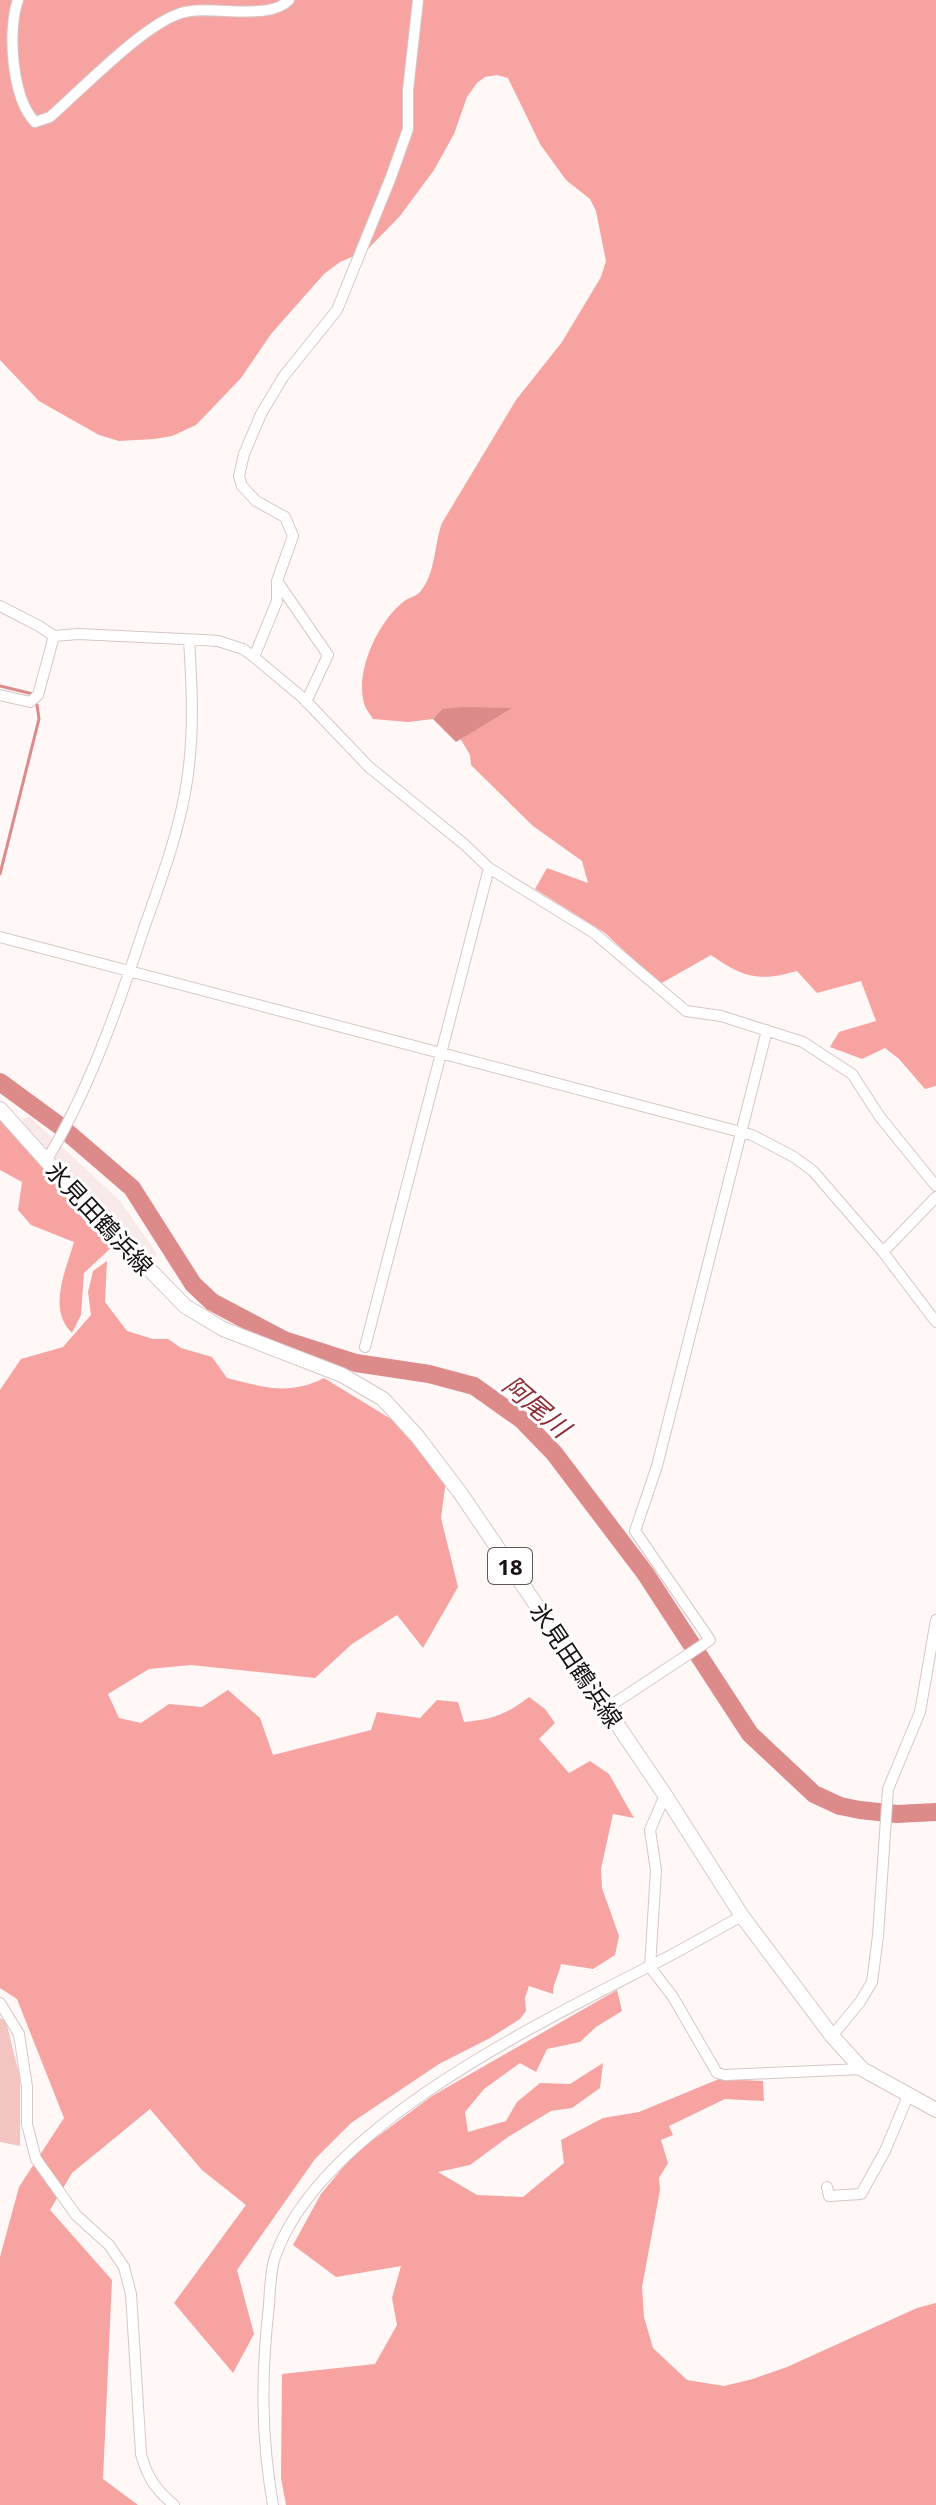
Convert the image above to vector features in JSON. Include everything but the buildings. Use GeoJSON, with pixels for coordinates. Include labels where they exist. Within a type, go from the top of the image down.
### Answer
{"type":"FeatureCollection","features":[{"type":"Feature","properties":{"kind":"main road","name":"氷見田鶴浜線"},"geometry":{"type":"LineString","coordinates":[[0,1109],[185,1306],[223,1329],[342,1375],[383,1399],[417,1436],[461,1494],[665,1795],[742,1916],[832,2036],[862,2069],[936,2110]]}},
{"type":"Feature","properties":{"kind":"street"},"geometry":{"type":"LineString","coordinates":[[18,0],[13,18],[13,57],[26,113],[35,122],[50,117],[137,40],[166,20],[195,10],[274,10],[289,0]]}},
{"type":"Feature","properties":{"kind":"street"},"geometry":{"type":"LineString","coordinates":[[254,657],[277,601],[277,581],[293,536],[285,517],[256,501],[242,486],[239,476],[244,454],[261,414],[283,377],[337,310],[391,177],[408,129],[408,90],[418,0]]}},
{"type":"Feature","properties":{"kind":"street"},"geometry":{"type":"LineString","coordinates":[[277,581],[328,655],[306,702]]}},
{"type":"Feature","properties":{"kind":"street"},"geometry":{"type":"LineString","coordinates":[[0,606],[54,636],[78,634],[218,641],[243,649],[306,702],[369,767],[467,846],[489,868],[594,933],[686,1011],[721,1016],[812,1047],[852,1074],[880,1117],[936,1186]]}},
{"type":"Feature","properties":{"kind":"street"},"geometry":{"type":"LineString","coordinates":[[0,695],[30,702],[38,695],[54,636]]}},
{"type":"Feature","properties":{"kind":"street"},"geometry":{"type":"LineString","coordinates":[[46,1161],[69,1120],[109,1030],[172,845],[188,774],[193,707],[189,640]]}},
{"type":"Feature","properties":{"kind":"street"},"geometry":{"type":"LineString","coordinates":[[365,1347],[489,868]]}},
{"type":"Feature","properties":{"kind":"street"},"geometry":{"type":"LineString","coordinates":[[0,937],[741,1131],[769,1143],[813,1171],[883,1252],[936,1322]]}},
{"type":"Feature","properties":{"kind":"street"},"geometry":{"type":"LineString","coordinates":[[607,1708],[710,1640],[635,1531],[657,1466],[767,1030]]}},
{"type":"Feature","properties":{"kind":"street"},"geometry":{"type":"LineString","coordinates":[[883,1252],[936,1197]]}},
{"type":"Feature","properties":{"kind":"street"},"geometry":{"type":"LineString","coordinates":[[832,2036],[872,1982],[888,1789],[920,1712],[936,1620]]}},
{"type":"Feature","properties":{"kind":"street"},"geometry":{"type":"LineString","coordinates":[[665,1795],[650,1830],[656,1870],[650,1967],[673,1997],[717,2073],[862,2069]]}},
{"type":"Feature","properties":{"kind":"street"},"geometry":{"type":"LineString","coordinates":[[273,2505],[262,2421],[266,2332],[274,2258],[303,2202],[348,2152],[403,2109],[526,2031],[742,1916]]}},
{"type":"Feature","properties":{"kind":"street"},"geometry":{"type":"LineString","coordinates":[[0,2003],[19,2034],[27,2087],[27,2124],[36,2159],[76,2215],[109,2245],[124,2267],[131,2294],[141,2454],[146,2473],[157,2491],[174,2505]]}},
{"type":"Feature","properties":{"kind":"street"},"geometry":{"type":"LineString","coordinates":[[827,2187],[829,2196],[861,2194],[880,2162],[908,2096]]}},
{"type":"Feature","properties":{"kind":"shaded area"},"geometry":{"type":"Polygon","coordinates":[[[0,0],[936,0],[936,1086],[925,1089],[885,1048],[862,1059],[830,1047],[839,1032],[876,1021],[861,981],[817,993],[797,971],[752,976],[733,969],[711,955],[660,984],[605,933],[535,889],[547,868],[588,883],[582,861],[533,826],[471,765],[470,755],[460,738],[510,709],[442,709],[433,719],[408,722],[373,719],[365,705],[363,677],[377,634],[394,611],[425,586],[442,523],[516,400],[562,342],[601,277],[606,261],[596,211],[590,199],[566,180],[540,144],[508,78],[497,75],[485,77],[477,83],[467,97],[454,134],[434,170],[400,216],[366,251],[340,262],[324,274],[271,334],[241,378],[196,425],[172,436],[119,441],[99,435],[39,401],[0,360],[0,0]]]}},
{"type":"Feature","properties":{"kind":"shaded area"},"geometry":{"type":"Polygon","coordinates":[[[512,708],[456,742],[433,719],[442,709],[512,708]]]}},
{"type":"Feature","properties":{"kind":"shaded area"},"geometry":{"type":"Polygon","coordinates":[[[29,1116],[120,1201],[157,1254],[151,1263],[19,1122],[29,1116]]]}},
{"type":"Feature","properties":{"kind":"shaded area"},"geometry":{"type":"Polygon","coordinates":[[[0,1120],[115,1244],[84,1273],[81,1315],[72,1333],[61,1313],[60,1301],[63,1277],[74,1242],[31,1225],[18,1210],[22,1182],[0,1170],[0,1120]]]}},
{"type":"Feature","properties":{"kind":"shaded area"},"geometry":{"type":"Polygon","coordinates":[[[107,1261],[105,1302],[127,1331],[153,1339],[168,1339],[181,1348],[212,1357],[227,1378],[252,1384],[276,1388],[299,1387],[324,1378],[391,1419],[446,1480],[441,1518],[458,1587],[423,1648],[397,1615],[352,1644],[315,1678],[191,1665],[149,1669],[108,1694],[119,1718],[141,1723],[169,1704],[202,1707],[228,1690],[260,1718],[273,1755],[371,1730],[377,1712],[420,1718],[437,1700],[458,1702],[464,1722],[499,1715],[529,1697],[545,1709],[555,1723],[539,1739],[569,1773],[590,1761],[609,1774],[634,1818],[613,1814],[601,1869],[602,1888],[619,1936],[615,1955],[593,1969],[561,1964],[553,1994],[529,1986],[525,1998],[526,2011],[520,2019],[439,2064],[351,2123],[315,2159],[237,2270],[254,2334],[233,2373],[174,2303],[246,2205],[202,2170],[150,2109],[72,2173],[50,2210],[112,2280],[103,2479],[138,2505],[0,2505],[0,2257],[19,2187],[64,2118],[17,1999],[0,1988],[0,1390],[21,1359],[63,1347],[91,1315],[88,1292],[93,1271],[107,1261]]]}},
{"type":"Feature","properties":{"kind":"shaded area"},"geometry":{"type":"Polygon","coordinates":[[[617,1990],[622,2011],[596,2027],[580,2042],[547,2049],[536,2072],[520,2063],[484,2089],[465,2112],[468,2132],[506,2121],[517,2102],[540,2083],[570,2084],[603,2063],[600,2088],[572,2108],[551,2111],[470,2165],[438,2172],[477,2195],[523,2197],[564,2163],[561,2140],[603,2118],[639,2112],[719,2079],[763,2081],[764,2101],[725,2099],[669,2126],[673,2135],[661,2140],[668,2163],[659,2178],[660,2190],[642,2287],[644,2317],[653,2348],[687,2380],[724,2386],[787,2367],[917,2308],[936,2303],[936,2505],[286,2505],[281,2478],[282,2374],[375,2364],[397,2325],[392,2298],[401,2266],[336,2277],[293,2245],[321,2194],[354,2154],[432,2096],[617,1990]]]}},
{"type":"Feature","properties":{"kind":"shaded area"},"geometry":{"type":"Polygon","coordinates":[[[0,2018],[6,2021],[20,2078],[20,2146],[0,2142],[0,2018]]]}},
{"type":"Feature","properties":{"kind":"waterway"},"geometry":{"type":"LineString","coordinates":[[0,686],[33,694]]}},
{"type":"Feature","properties":{"kind":"waterway"},"geometry":{"type":"LineString","coordinates":[[0,874],[39,719],[37,705]]}},
{"type":"Feature","properties":{"kind":"waterway","name":"阿尾川"},"geometry":{"type":"LineString","coordinates":[[0,1082],[60,1126],[132,1188],[193,1284],[212,1302],[284,1340],[356,1363],[429,1374],[474,1386],[522,1420],[554,1453],[645,1573],[750,1734],[814,1794],[840,1806],[860,1810],[897,1814],[936,1812]]}}]}
